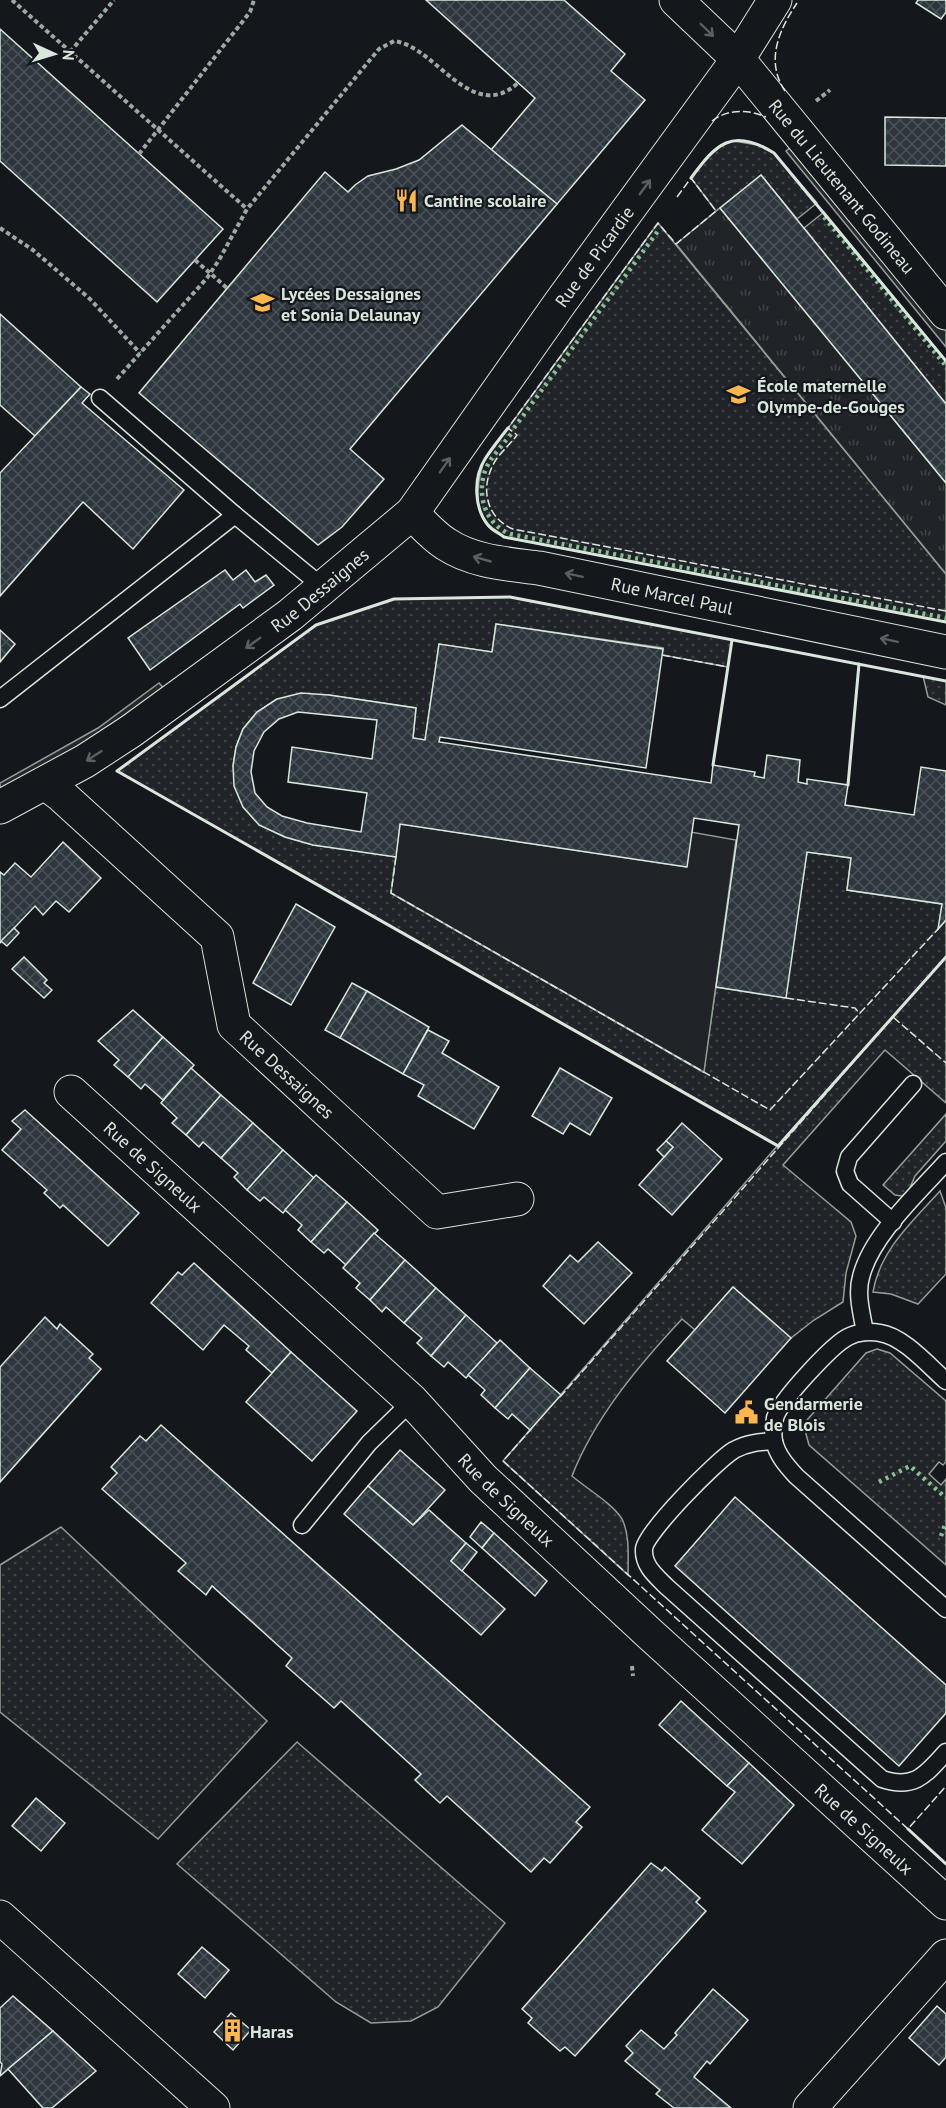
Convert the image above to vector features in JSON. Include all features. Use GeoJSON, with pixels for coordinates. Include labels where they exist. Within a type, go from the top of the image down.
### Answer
{"type":"FeatureCollection","features":[{"type":"Feature","properties":{"kind":"street","name":"Rue du Lieutenant Godineau"},"geometry":{"type":"LineString","coordinates":[[675,0],[738,59],[946,313]]}},
{"type":"Feature","properties":{"kind":"street","name":"Rue de Picardie"},"geometry":{"type":"LineString","coordinates":[[412,513],[560,303],[738,59],[775,0]]}},
{"type":"Feature","properties":{"kind":"street","name":"Rue Dessaignes"},"geometry":{"type":"LineString","coordinates":[[0,807],[85,761],[131,731],[290,615],[412,513]]}},
{"type":"Feature","properties":{"kind":"street","name":"Rue Marcel Paul"},"geometry":{"type":"LineString","coordinates":[[412,513],[445,544],[463,554],[491,562],[551,571],[946,652]]}},
{"type":"Feature","properties":{"kind":"street","name":"Rue Dessaignes"},"geometry":{"type":"LineString","coordinates":[[45,783],[217,937],[234,1025],[437,1212],[517,1199]]}},
{"type":"Feature","properties":{"kind":"street","name":"Rue de Signeulx"},"geometry":{"type":"LineString","coordinates":[[71,1092],[412,1401],[491,1487],[946,1904]]}},
{"type":"Feature","properties":{"kind":"street"},"geometry":{"type":"LineString","coordinates":[[0,1917],[213,2108]]}},
{"type":"Feature","properties":{"kind":"street"},"geometry":{"type":"LineString","coordinates":[[810,2108],[946,1956]]}},
{"type":"Feature","properties":{"kind":"lane"},"geometry":{"type":"LineString","coordinates":[[100,398],[324,588]]}},
{"type":"Feature","properties":{"kind":"lane"},"geometry":{"type":"LineString","coordinates":[[0,699],[236,515]]}},
{"type":"Feature","properties":{"kind":"lane"},"geometry":{"type":"LineString","coordinates":[[893,1222],[850,1184],[845,1171],[849,1157],[913,1084]]}},
{"type":"Feature","properties":{"kind":"lane"},"geometry":{"type":"LineString","coordinates":[[865,1332],[860,1278],[869,1253],[946,1162]]}},
{"type":"Feature","properties":{"kind":"lane"},"geometry":{"type":"LineString","coordinates":[[946,1381],[901,1341],[882,1333],[865,1332],[848,1337],[832,1349],[785,1401],[775,1419],[774,1441],[781,1458],[796,1476],[946,1609]]}},
{"type":"Feature","properties":{"kind":"lane"},"geometry":{"type":"LineString","coordinates":[[302,1525],[369,1443],[412,1401]]}},
{"type":"Feature","properties":{"kind":"lane"},"geometry":{"type":"LineString","coordinates":[[774,1441],[752,1442],[733,1450],[717,1463],[654,1530],[644,1546],[644,1561],[652,1573],[667,1587],[882,1779],[897,1784],[912,1781],[928,1772],[946,1752]]}},
{"type":"Feature","properties":{"kind":"path"},"geometry":{"type":"LineString","coordinates":[[12,0],[247,209]]}},
{"type":"Feature","properties":{"kind":"path"},"geometry":{"type":"LineString","coordinates":[[70,52],[114,0]]}},
{"type":"Feature","properties":{"kind":"path"},"geometry":{"type":"LineString","coordinates":[[139,154],[250,12],[254,0]]}},
{"type":"Feature","properties":{"kind":"path"},"geometry":{"type":"LineString","coordinates":[[100,398],[210,273],[247,209],[379,49],[394,41],[411,46],[462,86],[485,95],[506,93],[518,83]]}},
{"type":"Feature","properties":{"kind":"path"},"geometry":{"type":"LineString","coordinates":[[811,105],[830,90]]}},
{"type":"Feature","properties":{"kind":"path"},"geometry":{"type":"LineString","coordinates":[[0,228],[33,250],[90,299],[140,353]]}},
{"type":"Feature","properties":{"kind":"path"},"geometry":{"type":"LineString","coordinates":[[195,260],[227,288]]}},
{"type":"Feature","properties":{"kind":"green space"},"geometry":{"type":"Polygon","coordinates":[[[734,141],[763,146],[774,153],[817,203],[797,219],[761,175],[716,211],[691,178],[714,150],[734,141]]]}},
{"type":"Feature","properties":{"kind":"green space"},"geometry":{"type":"Polygon","coordinates":[[[720,208],[946,483],[946,574],[676,244],[720,208]]]}},
{"type":"Feature","properties":{"kind":"green space"},"geometry":{"type":"Polygon","coordinates":[[[824,212],[946,361],[946,404],[804,228],[824,212]]]}},
{"type":"Feature","properties":{"kind":"green space","name":"École maternelle Olympe-de-Gouges"},"geometry":{"type":"Polygon","coordinates":[[[658,223],[946,574],[946,622],[511,539],[494,532],[487,524],[481,515],[478,494],[484,461],[658,223]]]}},
{"type":"Feature","properties":{"kind":"green space"},"geometry":{"type":"Polygon","coordinates":[[[510,597],[732,640],[728,667],[662,655],[663,648],[496,624],[492,652],[439,644],[425,740],[413,738],[416,708],[329,695],[277,699],[257,712],[243,729],[236,747],[233,766],[259,825],[285,837],[313,845],[396,857],[391,893],[703,1072],[716,987],[785,998],[807,852],[851,858],[847,890],[942,904],[939,928],[946,920],[946,1103],[885,1050],[783,1165],[851,1222],[856,1236],[846,1273],[843,1302],[791,1338],[733,1287],[695,1330],[682,1319],[634,1373],[593,1433],[582,1454],[572,1476],[606,1502],[622,1519],[627,1539],[628,1575],[503,1461],[778,1145],[117,771],[316,625],[394,599],[510,597]]]}},
{"type":"Feature","properties":{"kind":"green space"},"geometry":{"type":"Polygon","coordinates":[[[923,676],[946,681],[946,705],[928,697],[923,676]]]}},
{"type":"Feature","properties":{"kind":"green space"},"geometry":{"type":"Polygon","coordinates":[[[400,824],[686,867],[691,832],[736,840],[704,1072],[391,893],[400,824]]]}},
{"type":"Feature","properties":{"kind":"green space"},"geometry":{"type":"Polygon","coordinates":[[[946,1114],[946,1141],[915,1176],[909,1190],[902,1196],[895,1195],[883,1185],[946,1114]]]}},
{"type":"Feature","properties":{"kind":"green space"},"geometry":{"type":"Polygon","coordinates":[[[940,1191],[946,1208],[946,1274],[918,1304],[891,1294],[873,1292],[882,1263],[890,1250],[940,1191]]]}},
{"type":"Feature","properties":{"kind":"green space"},"geometry":{"type":"Polygon","coordinates":[[[877,1349],[890,1353],[946,1401],[946,1462],[943,1465],[939,1462],[929,1474],[941,1485],[946,1479],[946,1565],[809,1445],[806,1434],[807,1420],[866,1353],[877,1349]]]}},
{"type":"Feature","properties":{"kind":"green space"},"geometry":{"type":"Polygon","coordinates":[[[61,1527],[267,1721],[158,1839],[0,1712],[0,1565],[61,1527]]]}},
{"type":"Feature","properties":{"kind":"green space"},"geometry":{"type":"Polygon","coordinates":[[[297,1742],[505,1923],[438,2007],[411,2021],[371,2023],[336,2002],[177,1864],[297,1742]]]}},
{"type":"Feature","properties":{"kind":"shaded area"},"geometry":{"type":"Polygon","coordinates":[[[796,143],[946,327],[946,347],[786,151],[796,143]]]}},
{"type":"Feature","properties":{"kind":"shaded area"},"geometry":{"type":"Polygon","coordinates":[[[159,683],[167,692],[0,796],[0,783],[98,728],[159,683]]]}},
{"type":"Feature","properties":{"kind":"building"},"geometry":{"type":"Polygon","coordinates":[[[426,0],[564,0],[625,54],[611,71],[645,100],[557,204],[491,150],[535,98],[426,0]]]}},
{"type":"Feature","properties":{"kind":"building"},"geometry":{"type":"Polygon","coordinates":[[[918,0],[946,0],[946,12],[941,19],[916,3],[918,0]]]}},
{"type":"Feature","properties":{"kind":"building"},"geometry":{"type":"Polygon","coordinates":[[[0,29],[223,229],[157,302],[0,161],[0,29]]]}},
{"type":"Feature","properties":{"kind":"building"},"geometry":{"type":"Polygon","coordinates":[[[885,117],[946,118],[946,166],[885,165],[885,117]]]}},
{"type":"Feature","properties":{"kind":"building"},"geometry":{"type":"Polygon","coordinates":[[[462,125],[557,204],[350,449],[384,479],[342,527],[318,545],[139,393],[325,172],[348,192],[368,176],[419,160],[462,125]]]}},
{"type":"Feature","properties":{"kind":"building"},"geometry":{"type":"Polygon","coordinates":[[[761,175],[946,404],[946,483],[720,208],[761,175]]]}},
{"type":"Feature","properties":{"kind":"building"},"geometry":{"type":"Polygon","coordinates":[[[0,314],[81,387],[35,436],[0,405],[0,314]]]}},
{"type":"Feature","properties":{"kind":"building"},"geometry":{"type":"Polygon","coordinates":[[[81,387],[90,394],[82,403],[184,490],[133,549],[83,502],[0,596],[0,473],[81,387]]]}},
{"type":"Feature","properties":{"kind":"building"},"geometry":{"type":"Polygon","coordinates":[[[225,570],[233,580],[246,570],[255,582],[266,575],[274,585],[243,608],[240,604],[150,670],[128,638],[225,570]]]}},
{"type":"Feature","properties":{"kind":"building"},"geometry":{"type":"Polygon","coordinates":[[[496,624],[663,649],[646,768],[440,737],[439,742],[711,783],[713,765],[755,772],[754,776],[764,778],[767,755],[800,760],[798,782],[807,784],[807,779],[848,785],[845,805],[914,815],[921,767],[946,771],[946,920],[938,929],[942,904],[847,890],[851,858],[807,852],[786,998],[716,987],[739,825],[694,818],[687,867],[400,824],[396,857],[313,845],[285,837],[259,825],[243,807],[234,786],[233,766],[236,747],[243,729],[257,712],[277,699],[301,693],[416,708],[413,738],[425,740],[439,644],[492,652],[496,624]],[[298,712],[279,719],[264,732],[254,751],[251,772],[255,793],[267,807],[282,816],[307,823],[361,832],[367,793],[288,782],[292,747],[372,759],[377,720],[298,712]]]}},
{"type":"Feature","properties":{"kind":"building"},"geometry":{"type":"Polygon","coordinates":[[[0,630],[15,644],[0,662],[0,630]]]}},
{"type":"Feature","properties":{"kind":"building"},"geometry":{"type":"Polygon","coordinates":[[[63,842],[101,878],[69,912],[56,901],[43,915],[35,906],[0,943],[0,872],[4,875],[15,863],[31,877],[63,842]]]}},
{"type":"Feature","properties":{"kind":"building"},"geometry":{"type":"Polygon","coordinates":[[[296,904],[335,927],[291,1005],[253,983],[296,904]]]}},
{"type":"Feature","properties":{"kind":"building"},"geometry":{"type":"Polygon","coordinates":[[[14,928],[19,933],[7,946],[1,941],[14,928]]]}},
{"type":"Feature","properties":{"kind":"building"},"geometry":{"type":"Polygon","coordinates":[[[24,957],[47,980],[44,983],[52,990],[44,998],[12,969],[24,957]]]}},
{"type":"Feature","properties":{"kind":"building"},"geometry":{"type":"Polygon","coordinates":[[[352,983],[367,991],[340,1038],[325,1030],[352,983]]]}},
{"type":"Feature","properties":{"kind":"building"},"geometry":{"type":"Polygon","coordinates":[[[367,991],[429,1027],[403,1074],[340,1038],[367,991]]]}},
{"type":"Feature","properties":{"kind":"building"},"geometry":{"type":"Polygon","coordinates":[[[133,1010],[163,1037],[128,1077],[114,1065],[119,1060],[98,1041],[133,1010]]]}},
{"type":"Feature","properties":{"kind":"building"},"geometry":{"type":"Polygon","coordinates":[[[428,1030],[449,1041],[442,1053],[499,1087],[474,1129],[418,1096],[424,1085],[403,1074],[428,1030]]]}},
{"type":"Feature","properties":{"kind":"building"},"geometry":{"type":"Polygon","coordinates":[[[163,1037],[194,1065],[163,1100],[145,1084],[141,1089],[128,1077],[163,1037]]]}},
{"type":"Feature","properties":{"kind":"building"},"geometry":{"type":"Polygon","coordinates":[[[191,1068],[221,1095],[186,1135],[172,1123],[177,1118],[161,1103],[191,1068]]]}},
{"type":"Feature","properties":{"kind":"building"},"geometry":{"type":"Polygon","coordinates":[[[560,1068],[612,1098],[590,1135],[570,1123],[563,1134],[532,1116],[560,1068]]]}},
{"type":"Feature","properties":{"kind":"building"},"geometry":{"type":"Polygon","coordinates":[[[221,1095],[253,1123],[221,1158],[203,1142],[199,1147],[186,1135],[221,1095]]]}},
{"type":"Feature","properties":{"kind":"building"},"geometry":{"type":"Polygon","coordinates":[[[25,1110],[139,1213],[108,1246],[63,1205],[60,1208],[44,1193],[47,1190],[2,1150],[21,1129],[12,1121],[25,1110]]]}},
{"type":"Feature","properties":{"kind":"building"},"geometry":{"type":"Polygon","coordinates":[[[253,1123],[283,1150],[247,1190],[234,1177],[238,1173],[221,1158],[253,1123]]]}},
{"type":"Feature","properties":{"kind":"building"},"geometry":{"type":"Polygon","coordinates":[[[682,1123],[722,1159],[672,1215],[639,1185],[673,1147],[666,1141],[682,1123]]]}},
{"type":"Feature","properties":{"kind":"building"},"geometry":{"type":"Polygon","coordinates":[[[666,1141],[673,1147],[664,1157],[657,1150],[666,1141]]]}},
{"type":"Feature","properties":{"kind":"building"},"geometry":{"type":"Polygon","coordinates":[[[283,1150],[314,1178],[283,1213],[264,1197],[260,1201],[247,1190],[283,1150]]]}},
{"type":"Feature","properties":{"kind":"building"},"geometry":{"type":"Polygon","coordinates":[[[316,1175],[347,1202],[311,1242],[298,1230],[302,1225],[285,1210],[316,1175]]]}},
{"type":"Feature","properties":{"kind":"building"},"geometry":{"type":"Polygon","coordinates":[[[347,1202],[378,1230],[346,1265],[328,1249],[324,1253],[311,1242],[347,1202]]]}},
{"type":"Feature","properties":{"kind":"building"},"geometry":{"type":"Polygon","coordinates":[[[374,1233],[405,1260],[370,1300],[356,1288],[360,1283],[343,1268],[374,1233]]]}},
{"type":"Feature","properties":{"kind":"building"},"geometry":{"type":"Polygon","coordinates":[[[598,1242],[632,1273],[584,1324],[543,1286],[570,1255],[578,1262],[598,1242]]]}},
{"type":"Feature","properties":{"kind":"building"},"geometry":{"type":"Polygon","coordinates":[[[405,1260],[436,1288],[404,1323],[386,1307],[382,1312],[370,1300],[405,1260]]]}},
{"type":"Feature","properties":{"kind":"building"},"geometry":{"type":"Polygon","coordinates":[[[194,1263],[291,1352],[272,1373],[246,1350],[249,1346],[224,1325],[203,1350],[151,1303],[178,1272],[182,1275],[194,1263]]]}},
{"type":"Feature","properties":{"kind":"building"},"geometry":{"type":"Polygon","coordinates":[[[733,1287],[791,1338],[725,1413],[667,1361],[733,1287]]]}},
{"type":"Feature","properties":{"kind":"building"},"geometry":{"type":"Polygon","coordinates":[[[436,1288],[466,1315],[431,1356],[417,1343],[422,1338],[404,1323],[436,1288]]]}},
{"type":"Feature","properties":{"kind":"building"},"geometry":{"type":"Polygon","coordinates":[[[466,1315],[497,1343],[466,1378],[448,1362],[444,1367],[431,1356],[466,1315]]]}},
{"type":"Feature","properties":{"kind":"building"},"geometry":{"type":"Polygon","coordinates":[[[45,1317],[57,1329],[60,1324],[93,1354],[89,1358],[101,1369],[0,1482],[0,1367],[45,1317]]]}},
{"type":"Feature","properties":{"kind":"building"},"geometry":{"type":"Polygon","coordinates":[[[500,1340],[530,1368],[495,1408],[481,1395],[485,1390],[468,1375],[500,1340]]]}},
{"type":"Feature","properties":{"kind":"building"},"geometry":{"type":"Polygon","coordinates":[[[291,1352],[357,1411],[312,1461],[246,1402],[291,1352]]]}},
{"type":"Feature","properties":{"kind":"building"},"geometry":{"type":"Polygon","coordinates":[[[530,1368],[561,1395],[530,1430],[512,1414],[508,1419],[495,1408],[530,1368]]]}},
{"type":"Feature","properties":{"kind":"building"},"geometry":{"type":"Polygon","coordinates":[[[161,1425],[590,1807],[576,1822],[582,1827],[550,1863],[544,1858],[531,1872],[447,1796],[440,1803],[415,1780],[421,1774],[341,1701],[334,1708],[286,1666],[292,1658],[212,1586],[206,1595],[178,1571],[186,1563],[102,1489],[117,1473],[111,1467],[140,1436],[146,1441],[161,1425]]]}},
{"type":"Feature","properties":{"kind":"building"},"geometry":{"type":"Polygon","coordinates":[[[400,1450],[445,1490],[413,1525],[368,1486],[400,1450]]]}},
{"type":"Feature","properties":{"kind":"building"},"geometry":{"type":"Polygon","coordinates":[[[368,1486],[413,1525],[429,1510],[466,1543],[451,1561],[505,1609],[481,1635],[344,1514],[368,1486]]]}},
{"type":"Feature","properties":{"kind":"building"},"geometry":{"type":"Polygon","coordinates":[[[735,1497],[946,1685],[946,1713],[899,1766],[675,1566],[735,1497]]]}},
{"type":"Feature","properties":{"kind":"building"},"geometry":{"type":"Polygon","coordinates":[[[481,1522],[494,1533],[482,1548],[470,1537],[481,1522]]]}},
{"type":"Feature","properties":{"kind":"building"},"geometry":{"type":"Polygon","coordinates":[[[494,1533],[547,1581],[535,1596],[482,1548],[494,1533]]]}},
{"type":"Feature","properties":{"kind":"building"},"geometry":{"type":"Polygon","coordinates":[[[466,1543],[477,1552],[462,1571],[451,1561],[466,1543]]]}},
{"type":"Feature","properties":{"kind":"building"},"geometry":{"type":"Polygon","coordinates":[[[681,1701],[749,1763],[727,1786],[659,1725],[681,1701]]]}},
{"type":"Feature","properties":{"kind":"building"},"geometry":{"type":"Polygon","coordinates":[[[749,1763],[794,1805],[742,1864],[702,1830],[735,1792],[727,1786],[749,1763]]]}},
{"type":"Feature","properties":{"kind":"building"},"geometry":{"type":"Polygon","coordinates":[[[36,1798],[65,1823],[41,1851],[12,1826],[36,1798]]]}},
{"type":"Feature","properties":{"kind":"building"},"geometry":{"type":"Polygon","coordinates":[[[651,1863],[662,1871],[665,1867],[700,1898],[696,1902],[706,1911],[575,2056],[565,2047],[560,2051],[528,2023],[532,2018],[522,2009],[651,1863]]]}},
{"type":"Feature","properties":{"kind":"building"},"geometry":{"type":"Polygon","coordinates":[[[202,1947],[229,1970],[205,1998],[178,1974],[202,1947]]]}},
{"type":"Feature","properties":{"kind":"building"},"geometry":{"type":"Polygon","coordinates":[[[713,1989],[748,2020],[710,2064],[707,2061],[694,2077],[731,2108],[674,2108],[656,2094],[660,2090],[625,2061],[633,2053],[626,2046],[641,2030],[664,2049],[713,1989]]]}},
{"type":"Feature","properties":{"kind":"building"},"geometry":{"type":"Polygon","coordinates":[[[13,1996],[53,2031],[0,2076],[2,2064],[0,2062],[0,2008],[13,1996]]]}},
{"type":"Feature","properties":{"kind":"building"},"geometry":{"type":"Polygon","coordinates":[[[937,2006],[946,2014],[946,2057],[939,2065],[909,2038],[937,2006]]]}},
{"type":"Feature","properties":{"kind":"building","name":"Haras"},"geometry":{"type":"Polygon","coordinates":[[[231,2013],[251,2030],[233,2050],[214,2032],[231,2013]]]}},
{"type":"Feature","properties":{"kind":"building"},"geometry":{"type":"Polygon","coordinates":[[[53,2031],[96,2071],[52,2108],[43,2108],[8,2069],[53,2031]]]}},
{"type":"Feature","properties":{"kind":"hedge"},"geometry":{"type":"LineString","coordinates":[[824,217],[946,366]]}},
{"type":"Feature","properties":{"kind":"hedge"},"geometry":{"type":"LineString","coordinates":[[514,428],[658,231]]}},
{"type":"Feature","properties":{"kind":"hedge"},"geometry":{"type":"LineString","coordinates":[[511,434],[490,461],[482,481],[487,513],[500,529],[510,534],[946,618]]}},
{"type":"Feature","properties":{"kind":"hedge"},"geometry":{"type":"LineString","coordinates":[[879,1482],[910,1466],[946,1498]]}},
{"type":"Feature","properties":{"kind":"hedge"},"geometry":{"type":"LineString","coordinates":[[941,1536],[946,1522]]}},
{"type":"Feature","properties":{"kind":"fence"},"geometry":{"type":"LineString","coordinates":[[785,91],[779,80],[775,57],[780,35],[797,3]]}},
{"type":"Feature","properties":{"kind":"fence"},"geometry":{"type":"LineString","coordinates":[[712,121],[731,112],[752,113],[766,117]]}},
{"type":"Feature","properties":{"kind":"fence"},"geometry":{"type":"LineString","coordinates":[[677,197],[691,178],[716,211],[676,244],[658,223],[508,428],[517,435],[498,457],[489,474],[487,493],[492,511],[497,518],[513,529],[946,611]]}},
{"type":"Feature","properties":{"kind":"fence"},"geometry":{"type":"LineString","coordinates":[[662,655],[728,667]]}},
{"type":"Feature","properties":{"kind":"fence"},"geometry":{"type":"LineString","coordinates":[[396,857],[391,893],[770,1110],[938,929]]}},
{"type":"Feature","properties":{"kind":"fence"},"geometry":{"type":"LineString","coordinates":[[786,998],[855,1008],[860,1014]]}},
{"type":"Feature","properties":{"kind":"fence"},"geometry":{"type":"LineString","coordinates":[[560,1397],[893,1017],[946,1063]]}},
{"type":"Feature","properties":{"kind":"fence"},"geometry":{"type":"LineString","coordinates":[[532,1428],[503,1461],[908,1829],[946,1786]]}},
{"type":"Feature","properties":{"kind":"wall"},"geometry":{"type":"LineString","coordinates":[[691,178],[709,156],[726,143],[747,141],[774,153],[946,361]]}},
{"type":"Feature","properties":{"kind":"wall"},"geometry":{"type":"LineString","coordinates":[[508,428],[485,459],[477,484],[478,502],[483,518],[490,527],[504,537],[946,622]]}},
{"type":"Feature","properties":{"kind":"wall"},"geometry":{"type":"LineString","coordinates":[[946,681],[510,597],[394,599],[316,625],[117,771],[778,1146],[946,957]]}},
{"type":"Feature","properties":{"kind":"wall"},"geometry":{"type":"LineString","coordinates":[[713,765],[732,640]]}},
{"type":"Feature","properties":{"kind":"wall"},"geometry":{"type":"LineString","coordinates":[[848,785],[859,664]]}},
{"type":"Feature","properties":{"kind":"wall"},"geometry":{"type":"LineString","coordinates":[[908,1829],[946,1864]]}},
{"type":"Feature","properties":{"kind":"place","name":"Cantine scolaire"},"geometry":{"type":"Point","coordinates":[406,200]}},
{"type":"Feature","properties":{"kind":"place","name":"Lycées Dessaignes et Sonia Delaunay"},"geometry":{"type":"Point","coordinates":[263,303]}},
{"type":"Feature","properties":{"kind":"place","name":"École maternelle Olympe-de-Gouges"},"geometry":{"type":"Point","coordinates":[739,395]}},
{"type":"Feature","properties":{"kind":"place","name":"Gendarmerie de Blois"},"geometry":{"type":"Point","coordinates":[746,1413]}},
{"type":"Feature","properties":{"kind":"place","name":"Haras"},"geometry":{"type":"Point","coordinates":[232,2031]}}]}
